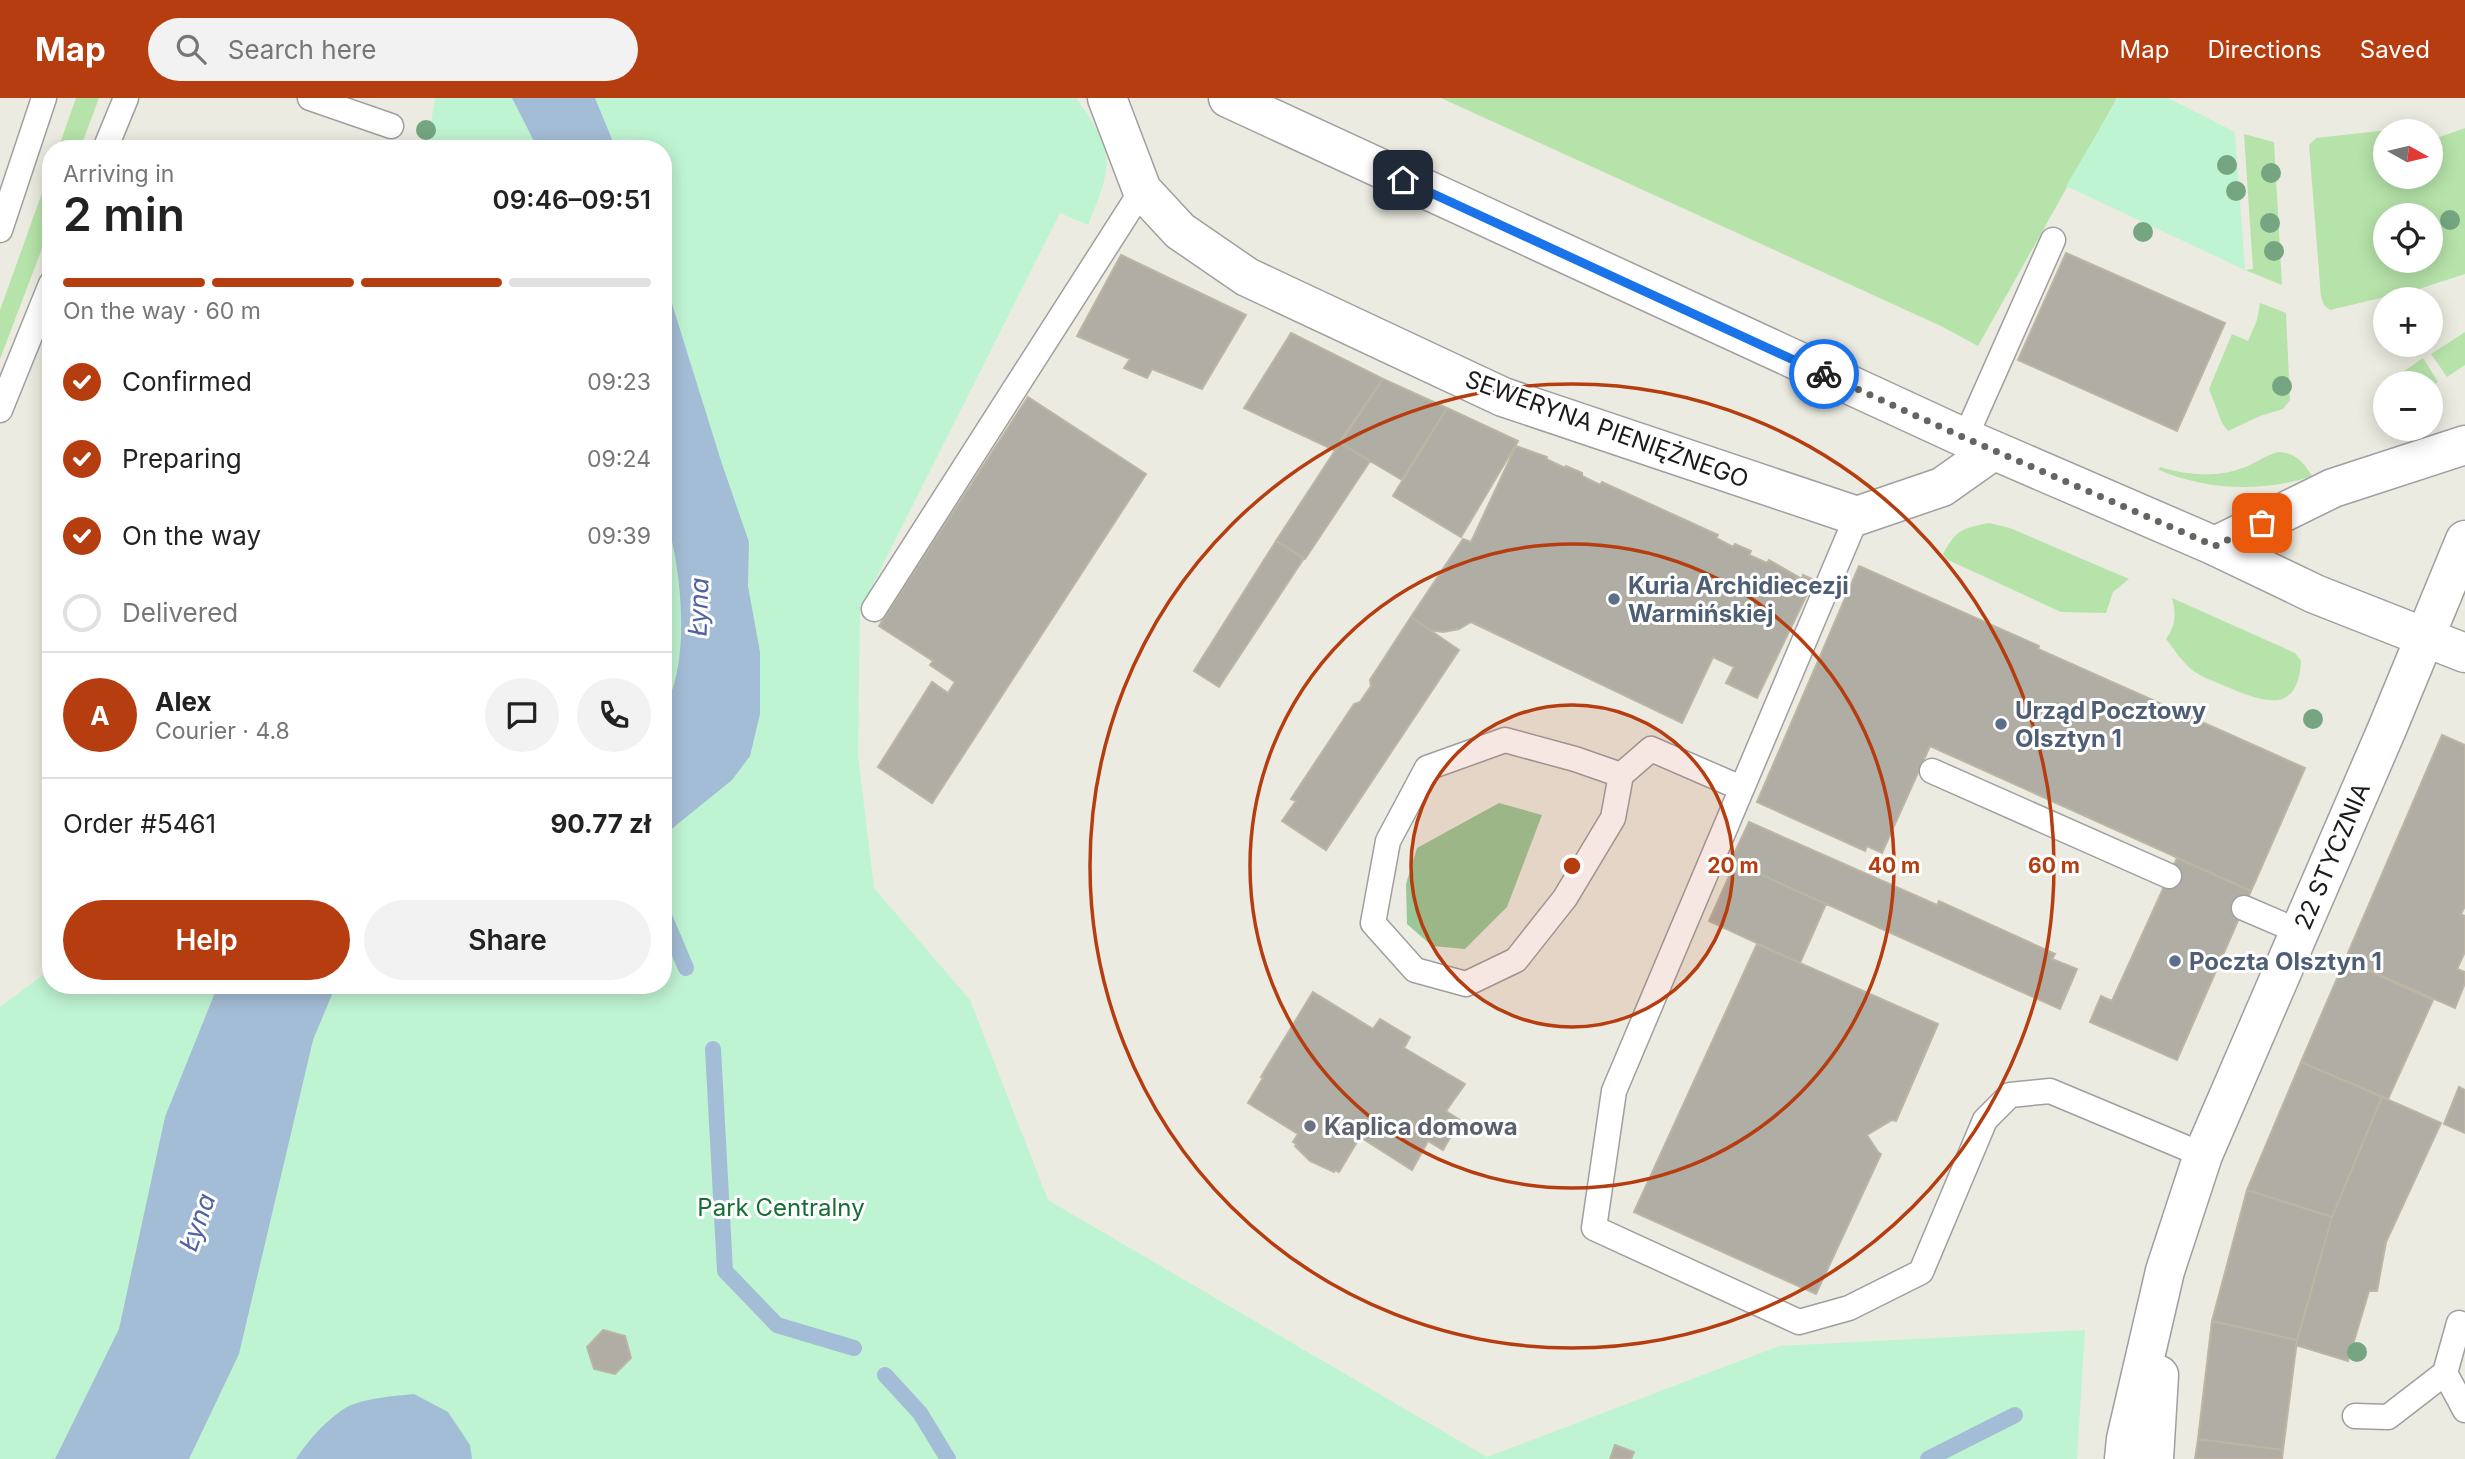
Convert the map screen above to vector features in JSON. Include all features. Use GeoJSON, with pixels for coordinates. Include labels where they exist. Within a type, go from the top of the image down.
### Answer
{"type":"FeatureCollection","features":[{"type":"Feature","properties":{"kind":"street","name":"SEWERYNA PIENIĘŻNEGO"},"geometry":{"type":"LineString","coordinates":[[1107,98],[1142,190],[1180,231],[1247,277],[1503,397],[1857,516]]}},
{"type":"Feature","properties":{"kind":"street"},"geometry":{"type":"LineString","coordinates":[[1228,98],[1979,445],[2215,546],[2315,594],[2465,653]]}},
{"type":"Feature","properties":{"kind":"street"},"geometry":{"type":"LineString","coordinates":[[1857,516],[1942,487],[1979,445]]}},
{"type":"Feature","properties":{"kind":"street"},"geometry":{"type":"LineString","coordinates":[[2215,546],[2333,488],[2465,445]]}},
{"type":"Feature","properties":{"kind":"street","name":"22 STYCZNIA"},"geometry":{"type":"LineString","coordinates":[[2124,1459],[2126,1439],[2165,1271],[2203,1155],[2387,729],[2465,540]]}},
{"type":"Feature","properties":{"kind":"street","name":"22 STYCZNIA"},"geometry":{"type":"LineString","coordinates":[[2154,1459],[2165,1271]]}},
{"type":"Feature","properties":{"kind":"lane"},"geometry":{"type":"LineString","coordinates":[[0,230],[44,98]]}},
{"type":"Feature","properties":{"kind":"lane"},"geometry":{"type":"LineString","coordinates":[[109,140],[126,98]]}},
{"type":"Feature","properties":{"kind":"lane"},"geometry":{"type":"LineString","coordinates":[[310,98],[391,126]]}},
{"type":"Feature","properties":{"kind":"lane"},"geometry":{"type":"LineString","coordinates":[[874,610],[1142,190]]}},
{"type":"Feature","properties":{"kind":"lane"},"geometry":{"type":"LineString","coordinates":[[1979,445],[2053,240]]}},
{"type":"Feature","properties":{"kind":"lane"},"geometry":{"type":"LineString","coordinates":[[0,410],[42,306]]}},
{"type":"Feature","properties":{"kind":"lane"},"geometry":{"type":"LineString","coordinates":[[1857,516],[1614,1091],[1594,1228],[1799,1322],[1849,1308],[1921,1272],[1985,1120],[2010,1095],[2050,1091],[2203,1155]]}},
{"type":"Feature","properties":{"kind":"lane"},"geometry":{"type":"LineString","coordinates":[[1621,775],[1505,740],[1427,768],[1388,841],[1373,923],[1415,970],[1466,984],[1516,960],[1565,898],[1613,818],[1621,775],[1651,748],[1741,789]]}},
{"type":"Feature","properties":{"kind":"lane"},"geometry":{"type":"LineString","coordinates":[[1932,772],[2169,876]]}},
{"type":"Feature","properties":{"kind":"lane"},"geometry":{"type":"LineString","coordinates":[[2244,908],[2300,932]]}},
{"type":"Feature","properties":{"kind":"lane"},"geometry":{"type":"LineString","coordinates":[[2355,1416],[2388,1417],[2445,1373],[2459,1323]]}},
{"type":"Feature","properties":{"kind":"lane"},"geometry":{"type":"LineString","coordinates":[[2445,1373],[2465,1410]]}},
{"type":"Feature","properties":{"kind":"green space"},"geometry":{"type":"Polygon","coordinates":[[[76,98],[99,98],[83,140],[61,140],[76,98]]]}},
{"type":"Feature","properties":{"kind":"green space","name":"Park Centralny"},"geometry":{"type":"Polygon","coordinates":[[[435,98],[1076,98],[1098,132],[1104,146],[1106,173],[1088,225],[1060,213],[860,610],[858,755],[874,888],[970,1000],[1048,1200],[1487,1457],[1779,1346],[2085,1330],[2077,1459],[0,1459],[0,1007],[42,976],[42,994],[672,994],[672,140],[428,140],[435,98]]]}},
{"type":"Feature","properties":{"kind":"green space"},"geometry":{"type":"Polygon","coordinates":[[[1441,98],[2117,98],[1978,346],[1941,326],[1441,98]]]}},
{"type":"Feature","properties":{"kind":"green space"},"geometry":{"type":"Polygon","coordinates":[[[2118,98],[2168,98],[2235,132],[2245,270],[2066,186],[2118,98]]]}},
{"type":"Feature","properties":{"kind":"green space"},"geometry":{"type":"Polygon","coordinates":[[[2465,128],[2465,274],[2425,287],[2373,287],[2373,300],[2330,310],[2321,297],[2309,145],[2316,138],[2373,132],[2373,189],[2443,189],[2443,136],[2465,128]]]}},
{"type":"Feature","properties":{"kind":"green space"},"geometry":{"type":"Polygon","coordinates":[[[2244,134],[2274,142],[2282,285],[2245,270],[2253,269],[2244,134]]]}},
{"type":"Feature","properties":{"kind":"green space"},"geometry":{"type":"Polygon","coordinates":[[[42,193],[42,249],[0,359],[0,310],[42,193]]]}},
{"type":"Feature","properties":{"kind":"green space"},"geometry":{"type":"Polygon","coordinates":[[[2260,303],[2286,313],[2290,400],[2283,409],[2228,431],[2222,423],[2209,389],[2232,334],[2248,341],[2257,320],[2260,303]]]}},
{"type":"Feature","properties":{"kind":"green space"},"geometry":{"type":"Polygon","coordinates":[[[2465,332],[2465,365],[2447,377],[2433,357],[2443,357],[2443,346],[2465,332]]]}},
{"type":"Feature","properties":{"kind":"green space"},"geometry":{"type":"Polygon","coordinates":[[[2423,358],[2431,371],[2404,371],[2423,358]]]}},
{"type":"Feature","properties":{"kind":"green space"},"geometry":{"type":"Polygon","coordinates":[[[2278,452],[2298,459],[2312,476],[2274,485],[2235,487],[2196,482],[2159,470],[2160,467],[2193,474],[2215,474],[2237,470],[2278,452]]]}},
{"type":"Feature","properties":{"kind":"green space"},"geometry":{"type":"Polygon","coordinates":[[[1989,523],[2010,528],[2129,579],[2113,592],[2106,613],[2061,612],[1946,559],[1943,554],[1956,535],[1966,529],[1989,523]]]}},
{"type":"Feature","properties":{"kind":"green space"},"geometry":{"type":"Polygon","coordinates":[[[2172,598],[2295,653],[2301,661],[2294,690],[2287,697],[2278,700],[2256,698],[2203,677],[2191,669],[2166,639],[2174,619],[2172,598]]]}},
{"type":"Feature","properties":{"kind":"green space"},"geometry":{"type":"Polygon","coordinates":[[[1499,803],[1542,815],[1507,907],[1465,949],[1432,946],[1407,924],[1406,884],[1417,848],[1499,803]]]}},
{"type":"Feature","properties":{"kind":"water"},"geometry":{"type":"Polygon","coordinates":[[[512,98],[595,98],[612,140],[533,140],[512,98]]]}},
{"type":"Feature","properties":{"kind":"water","name":"Łyna"},"geometry":{"type":"Polygon","coordinates":[[[672,304],[749,542],[748,586],[760,652],[760,714],[750,756],[732,780],[672,829],[672,691],[681,640],[672,542],[672,304]]]}},
{"type":"Feature","properties":{"kind":"water","name":"Łyna"},"geometry":{"type":"Polygon","coordinates":[[[214,994],[332,994],[313,1040],[239,1354],[189,1459],[55,1459],[119,1329],[165,1117],[214,994]]]}},
{"type":"Feature","properties":{"kind":"water"},"geometry":{"type":"Polygon","coordinates":[[[414,1394],[448,1412],[470,1445],[472,1459],[296,1459],[319,1430],[347,1407],[371,1399],[414,1394]]]}},
{"type":"Feature","properties":{"kind":"building"},"geometry":{"type":"Polygon","coordinates":[[[2066,253],[2225,323],[2177,431],[2018,360],[2066,253]]]}},
{"type":"Feature","properties":{"kind":"building"},"geometry":{"type":"Polygon","coordinates":[[[1121,255],[1246,315],[1202,389],[1152,369],[1147,378],[1124,368],[1130,359],[1077,336],[1121,255]]]}},
{"type":"Feature","properties":{"kind":"building"},"geometry":{"type":"Polygon","coordinates":[[[1291,333],[1383,379],[1334,450],[1244,408],[1291,333]]]}},
{"type":"Feature","properties":{"kind":"building"},"geometry":{"type":"Polygon","coordinates":[[[1383,379],[1447,408],[1402,480],[1340,443],[1383,379]]]}},
{"type":"Feature","properties":{"kind":"building"},"geometry":{"type":"Polygon","coordinates":[[[1028,397],[1146,474],[932,803],[878,767],[932,682],[948,693],[955,682],[930,665],[933,661],[879,626],[1028,397]]]}},
{"type":"Feature","properties":{"kind":"building"},"geometry":{"type":"Polygon","coordinates":[[[1447,408],[1518,441],[1461,537],[1393,496],[1447,408]]]}},
{"type":"Feature","properties":{"kind":"building"},"geometry":{"type":"Polygon","coordinates":[[[1340,443],[1370,461],[1305,559],[1276,541],[1340,443]]]}},
{"type":"Feature","properties":{"kind":"building","name":"Kuria Archidiecezji Warmińskiej"},"geometry":{"type":"Polygon","coordinates":[[[1516,446],[1547,457],[1546,459],[1582,473],[1582,476],[1600,485],[1602,482],[1718,535],[1716,538],[1733,547],[1735,544],[1751,551],[1749,555],[1767,563],[1769,560],[1802,579],[1803,575],[1814,580],[1757,698],[1726,683],[1734,667],[1713,657],[1682,723],[1471,622],[1459,629],[1443,632],[1430,630],[1411,617],[1463,539],[1471,542],[1516,446]]]}},
{"type":"Feature","properties":{"kind":"building"},"geometry":{"type":"Polygon","coordinates":[[[1276,541],[1304,558],[1219,687],[1194,671],[1276,541]]]}},
{"type":"Feature","properties":{"kind":"building","name":"Urząd Pocztowy Olsztyn 1"},"geometry":{"type":"Polygon","coordinates":[[[1859,566],[2305,768],[2251,891],[1930,746],[1882,853],[1867,846],[1865,851],[1757,802],[1859,566]]]}},
{"type":"Feature","properties":{"kind":"building"},"geometry":{"type":"Polygon","coordinates":[[[1411,617],[1459,650],[1326,850],[1282,821],[1296,801],[1291,799],[1354,704],[1360,702],[1371,686],[1370,680],[1411,617]]]}},
{"type":"Feature","properties":{"kind":"building"},"geometry":{"type":"Polygon","coordinates":[[[2442,735],[2465,745],[2465,906],[2461,914],[2465,916],[2465,952],[2457,969],[2465,972],[2465,983],[2455,1008],[2345,960],[2442,735]]]}},
{"type":"Feature","properties":{"kind":"building"},"geometry":{"type":"Polygon","coordinates":[[[1749,822],[1937,905],[1939,901],[2055,954],[2052,959],[2077,969],[2060,1009],[1733,862],[1733,856],[1749,822]]]}},
{"type":"Feature","properties":{"kind":"building","name":"Poczta Olsztyn 1"},"geometry":{"type":"Polygon","coordinates":[[[2177,858],[2251,891],[2177,1060],[2090,1022],[2101,996],[2112,1001],[2177,858]]]}},
{"type":"Feature","properties":{"kind":"building"},"geometry":{"type":"Polygon","coordinates":[[[1735,863],[1826,904],[1800,963],[1709,921],[1735,863]]]}},
{"type":"Feature","properties":{"kind":"building"},"geometry":{"type":"Polygon","coordinates":[[[1757,944],[1938,1024],[1896,1121],[1892,1120],[1867,1135],[1881,1154],[1816,1294],[1634,1212],[1757,944]]]}},
{"type":"Feature","properties":{"kind":"building"},"geometry":{"type":"Polygon","coordinates":[[[2345,960],[2433,1000],[2388,1099],[2301,1062],[2345,960]]]}},
{"type":"Feature","properties":{"kind":"building"},"geometry":{"type":"Polygon","coordinates":[[[1313,992],[1373,1029],[1380,1019],[1410,1037],[1404,1048],[1465,1084],[1446,1111],[1460,1120],[1443,1150],[1428,1141],[1412,1170],[1360,1137],[1339,1172],[1334,1172],[1310,1161],[1295,1146],[1293,1142],[1298,1134],[1248,1103],[1313,992]]]}},
{"type":"Feature","properties":{"kind":"building"},"geometry":{"type":"Polygon","coordinates":[[[2301,1062],[2382,1097],[2332,1217],[2247,1190],[2301,1062]]]}},
{"type":"Feature","properties":{"kind":"building"},"geometry":{"type":"Polygon","coordinates":[[[2459,1087],[2465,1090],[2465,1133],[2444,1124],[2459,1087]]]}},
{"type":"Feature","properties":{"kind":"building"},"geometry":{"type":"Polygon","coordinates":[[[2382,1097],[2441,1123],[2386,1242],[2377,1291],[2369,1291],[2348,1361],[2296,1345],[2332,1217],[2382,1097]]]}},
{"type":"Feature","properties":{"kind":"building"},"geometry":{"type":"Polygon","coordinates":[[[2247,1190],[2332,1217],[2297,1340],[2212,1321],[2247,1190]]]}},
{"type":"Feature","properties":{"kind":"building"},"geometry":{"type":"Polygon","coordinates":[[[2212,1321],[2297,1340],[2283,1450],[2198,1439],[2212,1321]]]}},
{"type":"Feature","properties":{"kind":"building"},"geometry":{"type":"Polygon","coordinates":[[[603,1330],[625,1336],[631,1358],[615,1374],[594,1369],[587,1347],[603,1330]]]}},
{"type":"Feature","properties":{"kind":"building"},"geometry":{"type":"Polygon","coordinates":[[[2198,1439],[2283,1450],[2282,1459],[2195,1459],[2198,1439]]]}},
{"type":"Feature","properties":{"kind":"building"},"geometry":{"type":"Polygon","coordinates":[[[1615,1445],[1634,1452],[1631,1459],[1610,1459],[1615,1445]]]}},
{"type":"Feature","properties":{"kind":"waterway"},"geometry":{"type":"LineString","coordinates":[[672,935],[686,968]]}},
{"type":"Feature","properties":{"kind":"waterway"},"geometry":{"type":"LineString","coordinates":[[713,1049],[725,1271],[777,1325],[854,1348]]}},
{"type":"Feature","properties":{"kind":"waterway"},"geometry":{"type":"LineString","coordinates":[[885,1375],[920,1413],[948,1459]]}},
{"type":"Feature","properties":{"kind":"waterway"},"geometry":{"type":"LineString","coordinates":[[1928,1459],[2015,1415]]}},
{"type":"Feature","properties":{"kind":"way so far"},"geometry":{"type":"LineString","coordinates":[[1824,374],[2215,546],[2262,523]]}},
{"type":"Feature","properties":{"kind":"place","name":"Kuria Archidiecezji Warmińskiej"},"geometry":{"type":"Point","coordinates":[1614,599]}},
{"type":"Feature","properties":{"kind":"place","name":"Urząd Pocztowy Olsztyn 1"},"geometry":{"type":"Point","coordinates":[2001,724]}},
{"type":"Feature","properties":{"kind":"place","name":"Poczta Olsztyn 1"},"geometry":{"type":"Point","coordinates":[2175,961]}},
{"type":"Feature","properties":{"kind":"place","name":"Kaplica domowa"},"geometry":{"type":"Point","coordinates":[1310,1126]}},
{"type":"Feature","properties":{"kind":"route"},"geometry":{"type":"LineString","coordinates":[[1403,180],[1824,374]]}}]}
